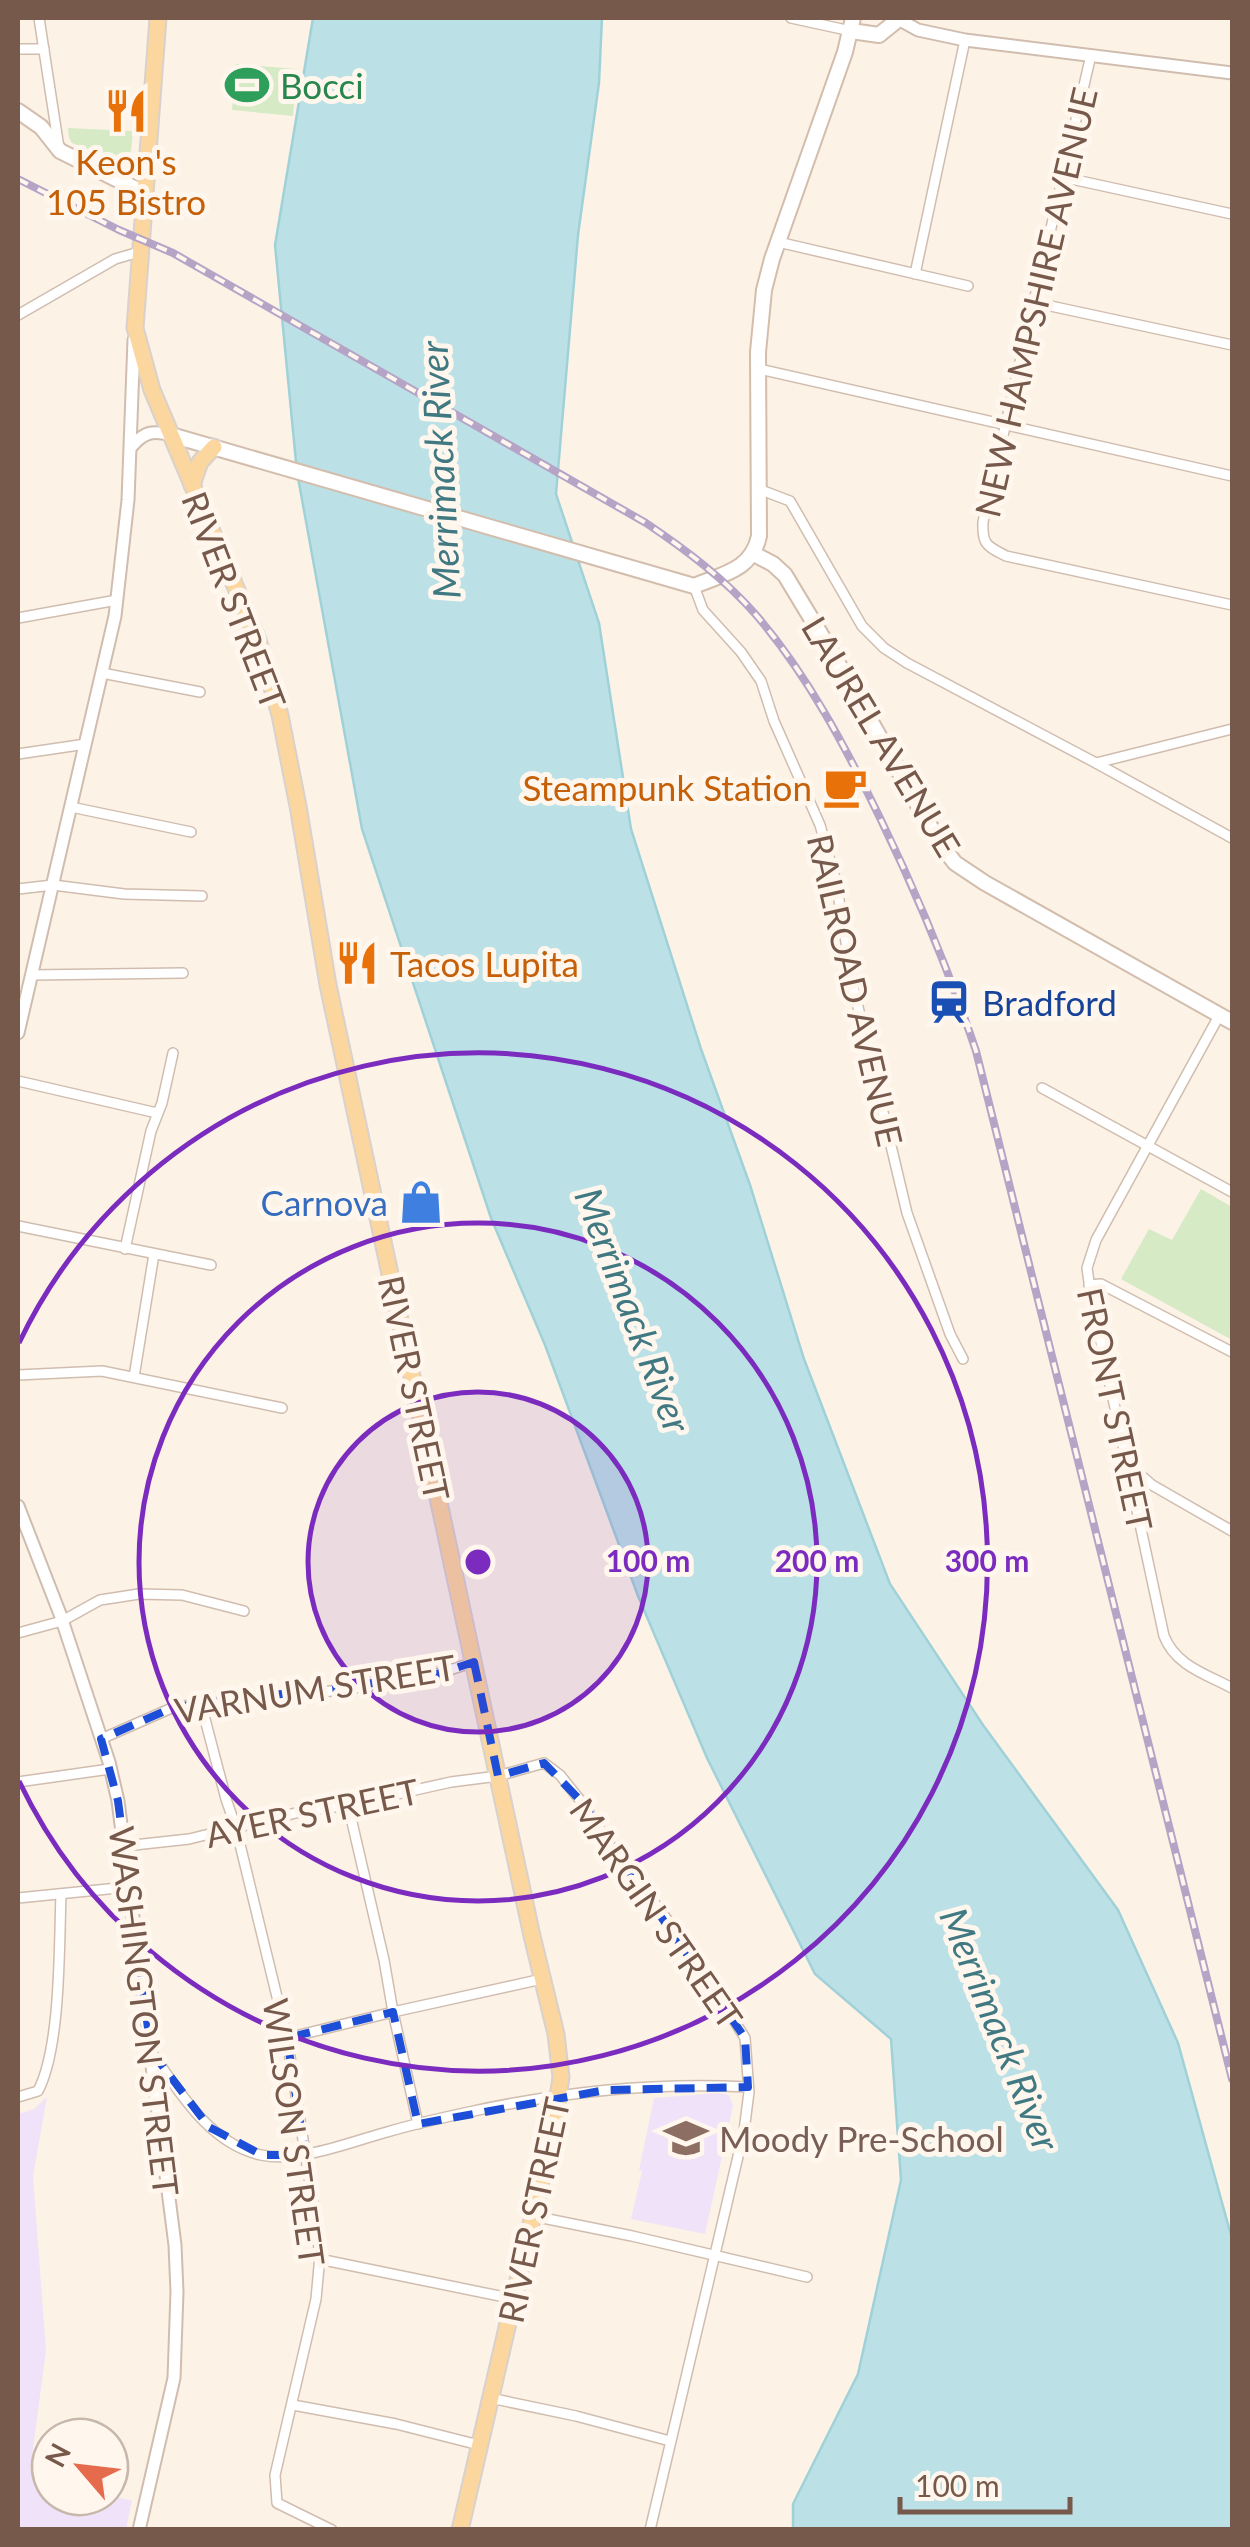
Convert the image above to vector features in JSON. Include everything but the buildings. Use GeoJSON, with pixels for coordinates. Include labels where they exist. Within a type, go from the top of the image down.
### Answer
{"type":"FeatureCollection","features":[{"type":"Feature","properties":{"kind":"main road"},"geometry":{"type":"LineString","coordinates":[[158,18],[135,328],[144,368],[171,434],[688,584],[747,562],[754,554],[760,536],[761,310],[768,275],[852,24],[878,35],[897,18]]}},
{"type":"Feature","properties":{"kind":"main road"},"geometry":{"type":"LineString","coordinates":[[18,110],[41,127],[60,151],[144,196]]}},
{"type":"Feature","properties":{"kind":"main road","name":"RIVER STREET"},"geometry":{"type":"LineString","coordinates":[[171,434],[258,640],[280,715],[328,985],[556,2034],[561,2078],[554,2128],[460,2530]]}},
{"type":"Feature","properties":{"kind":"main road"},"geometry":{"type":"LineString","coordinates":[[192,486],[200,462],[215,448]]}},
{"type":"Feature","properties":{"kind":"main road","name":"LAUREL AVENUE"},"geometry":{"type":"LineString","coordinates":[[754,554],[784,575],[955,864],[1226,1018]]}},
{"type":"Feature","properties":{"kind":"street"},"geometry":{"type":"LineString","coordinates":[[39,18],[60,151]]}},
{"type":"Feature","properties":{"kind":"street"},"geometry":{"type":"LineString","coordinates":[[791,18],[852,24]]}},
{"type":"Feature","properties":{"kind":"street"},"geometry":{"type":"LineString","coordinates":[[897,18],[918,30],[966,40],[1232,74]]}},
{"type":"Feature","properties":{"kind":"street"},"geometry":{"type":"LineString","coordinates":[[915,274],[966,40]]}},
{"type":"Feature","properties":{"kind":"street"},"geometry":{"type":"LineString","coordinates":[[18,48],[44,49]]}},
{"type":"Feature","properties":{"kind":"street","name":"NEW HAMPSHIRE AVENUE"},"geometry":{"type":"LineString","coordinates":[[1091,55],[1004,424],[982,536],[988,547],[1006,556],[1232,606]]}},
{"type":"Feature","properties":{"kind":"street"},"geometry":{"type":"LineString","coordinates":[[1062,177],[1232,214]]}},
{"type":"Feature","properties":{"kind":"street"},"geometry":{"type":"LineString","coordinates":[[144,196],[199,211]]}},
{"type":"Feature","properties":{"kind":"street"},"geometry":{"type":"LineString","coordinates":[[778,242],[968,286]]}},
{"type":"Feature","properties":{"kind":"street"},"geometry":{"type":"LineString","coordinates":[[18,315],[115,259],[140,252]]}},
{"type":"Feature","properties":{"kind":"street"},"geometry":{"type":"LineString","coordinates":[[1032,302],[1232,346]]}},
{"type":"Feature","properties":{"kind":"street"},"geometry":{"type":"LineString","coordinates":[[18,1034],[117,600],[128,500],[135,328]]}},
{"type":"Feature","properties":{"kind":"street"},"geometry":{"type":"LineString","coordinates":[[759,369],[1232,476]]}},
{"type":"Feature","properties":{"kind":"street"},"geometry":{"type":"LineString","coordinates":[[130,446],[155,430],[171,434]]}},
{"type":"Feature","properties":{"kind":"street"},"geometry":{"type":"LineString","coordinates":[[760,490],[790,501],[862,626],[884,648],[1232,838]]}},
{"type":"Feature","properties":{"kind":"street","name":"RAILROAD AVENUE"},"geometry":{"type":"LineString","coordinates":[[688,584],[703,610],[761,681],[774,721],[820,825],[836,882],[852,979],[907,1213],[950,1334],[963,1359]]}},
{"type":"Feature","properties":{"kind":"street"},"geometry":{"type":"LineString","coordinates":[[18,618],[117,600]]}},
{"type":"Feature","properties":{"kind":"street"},"geometry":{"type":"LineString","coordinates":[[102,673],[200,692]]}},
{"type":"Feature","properties":{"kind":"street"},"geometry":{"type":"LineString","coordinates":[[1096,764],[1232,729]]}},
{"type":"Feature","properties":{"kind":"street"},"geometry":{"type":"LineString","coordinates":[[18,754],[86,744]]}},
{"type":"Feature","properties":{"kind":"street"},"geometry":{"type":"LineString","coordinates":[[71,807],[191,832]]}},
{"type":"Feature","properties":{"kind":"street"},"geometry":{"type":"LineString","coordinates":[[18,889],[53,885],[124,894],[202,896]]}},
{"type":"Feature","properties":{"kind":"street"},"geometry":{"type":"LineString","coordinates":[[31,975],[183,972]]}},
{"type":"Feature","properties":{"kind":"street","name":"FRONT STREET"},"geometry":{"type":"LineString","coordinates":[[1226,1018],[1096,1240],[1087,1268],[1158,1618],[1173,1652],[1192,1668],[1232,1688]]}},
{"type":"Feature","properties":{"kind":"street"},"geometry":{"type":"LineString","coordinates":[[124,1249],[173,1053]]}},
{"type":"Feature","properties":{"kind":"street"},"geometry":{"type":"LineString","coordinates":[[18,1081],[157,1113]]}},
{"type":"Feature","properties":{"kind":"street"},"geometry":{"type":"LineString","coordinates":[[1042,1088],[1232,1192]]}},
{"type":"Feature","properties":{"kind":"street"},"geometry":{"type":"LineString","coordinates":[[18,1226],[211,1265]]}},
{"type":"Feature","properties":{"kind":"street"},"geometry":{"type":"LineString","coordinates":[[134,1377],[154,1254]]}},
{"type":"Feature","properties":{"kind":"street"},"geometry":{"type":"LineString","coordinates":[[1089,1284],[1101,1284],[1127,1296],[1232,1352]]}},
{"type":"Feature","properties":{"kind":"street"},"geometry":{"type":"LineString","coordinates":[[18,1375],[102,1371],[282,1408]]}},
{"type":"Feature","properties":{"kind":"street"},"geometry":{"type":"LineString","coordinates":[[1127,1462],[1152,1485],[1232,1531]]}},
{"type":"Feature","properties":{"kind":"street","name":"WASHINGTON STREET"},"geometry":{"type":"LineString","coordinates":[[18,1506],[62,1621],[110,1769],[125,1846],[175,2246],[174,2378],[139,2530]]}},
{"type":"Feature","properties":{"kind":"street"},"geometry":{"type":"LineString","coordinates":[[18,1633],[62,1621],[100,1600],[139,1594],[182,1595],[244,1610]]}},
{"type":"Feature","properties":{"kind":"street","name":"VARNUM STREET"},"geometry":{"type":"LineString","coordinates":[[101,1739],[174,1707],[357,1688],[431,1676],[474,1662]]}},
{"type":"Feature","properties":{"kind":"street","name":"WILSON STREET"},"geometry":{"type":"LineString","coordinates":[[201,1704],[287,2038],[320,2259],[316,2299],[276,2475],[276,2502],[332,2530]]}},
{"type":"Feature","properties":{"kind":"street","name":"MARGIN STREET"},"geometry":{"type":"LineString","coordinates":[[498,1776],[544,1763],[560,1776],[688,1948],[745,2038],[748,2087],[744,2131],[650,2530]]}},
{"type":"Feature","properties":{"kind":"street"},"geometry":{"type":"LineString","coordinates":[[18,1782],[110,1769]]}},
{"type":"Feature","properties":{"kind":"street","name":"AYER STREET"},"geometry":{"type":"LineString","coordinates":[[125,1846],[189,1839],[300,1812],[498,1776]]}},
{"type":"Feature","properties":{"kind":"street"},"geometry":{"type":"LineString","coordinates":[[348,1805],[418,2124]]}},
{"type":"Feature","properties":{"kind":"street"},"geometry":{"type":"LineString","coordinates":[[18,1898],[128,1887]]}},
{"type":"Feature","properties":{"kind":"street"},"geometry":{"type":"LineString","coordinates":[[18,2097],[38,2091],[46,2076],[54,2018],[61,1894]]}},
{"type":"Feature","properties":{"kind":"street"},"geometry":{"type":"LineString","coordinates":[[287,2038],[542,1979]]}},
{"type":"Feature","properties":{"kind":"street"},"geometry":{"type":"LineString","coordinates":[[151,2051],[182,2097],[209,2127],[262,2155],[306,2155],[473,2111],[606,2090],[706,2084],[748,2087]]}},
{"type":"Feature","properties":{"kind":"street"},"geometry":{"type":"LineString","coordinates":[[533,2216],[808,2277]]}},
{"type":"Feature","properties":{"kind":"street"},"geometry":{"type":"LineString","coordinates":[[320,2259],[514,2300]]}},
{"type":"Feature","properties":{"kind":"street"},"geometry":{"type":"LineString","coordinates":[[490,2398],[670,2441]]}},
{"type":"Feature","properties":{"kind":"street"},"geometry":{"type":"LineString","coordinates":[[293,2404],[479,2445]]}},
{"type":"Feature","properties":{"kind":"highlighted area"},"geometry":{"type":"Polygon","coordinates":[[[474,1662],[498,1776],[544,1763],[580,1800],[745,2038],[748,2087],[606,2090],[418,2124],[393,2012],[287,2038],[305,2155],[262,2155],[209,2127],[151,2051],[118,1801],[101,1739],[174,1707],[431,1676],[474,1662]]]}},
{"type":"Feature","properties":{"kind":"shaded area","name":"Moody Pre-School"},"geometry":{"type":"Polygon","coordinates":[[[729,2095],[733,2106],[705,2234],[631,2219],[654,2098],[729,2095]]]}},
{"type":"Feature","properties":{"kind":"shaded area"},"geometry":{"type":"Polygon","coordinates":[[[47,2097],[33,2176],[46,2351],[37,2417],[30,2417],[30,2517],[129,2517],[126,2529],[18,2529],[18,2114],[34,2109],[47,2097]]]}},
{"type":"Feature","properties":{"kind":"green space"},"geometry":{"type":"Polygon","coordinates":[[[236,64],[297,69],[293,116],[232,110],[236,64]]]}},
{"type":"Feature","properties":{"kind":"green space"},"geometry":{"type":"Polygon","coordinates":[[[68,128],[133,131],[131,151],[119,161],[72,143],[68,128]]]}},
{"type":"Feature","properties":{"kind":"green space"},"geometry":{"type":"Polygon","coordinates":[[[1201,1189],[1232,1207],[1232,1340],[1121,1279],[1149,1229],[1172,1240],[1201,1189]]]}},
{"type":"Feature","properties":{"kind":"water","name":"Merrimack River"},"geometry":{"type":"Polygon","coordinates":[[[313,18],[602,18],[599,83],[578,235],[556,494],[599,623],[631,829],[804,1359],[890,1584],[983,1725],[1118,1910],[1178,2043],[1232,2239],[1232,2529],[793,2529],[793,2504],[858,2374],[901,2180],[891,2039],[815,1974],[707,1758],[638,1596],[545,1345],[491,1218],[362,829],[297,472],[275,245],[313,18]]]}},
{"type":"Feature","properties":{"kind":"railway"},"geometry":{"type":"LineString","coordinates":[[18,179],[173,253],[646,523],[745,602],[776,639],[825,713],[907,875],[976,1051],[1232,2079]]}},
{"type":"Feature","properties":{"kind":"place","name":"Bocci"},"geometry":{"type":"Point","coordinates":[247,85]}},
{"type":"Feature","properties":{"kind":"place","name":"Keon's 105 Bistro"},"geometry":{"type":"Point","coordinates":[126,111]}},
{"type":"Feature","properties":{"kind":"place","name":"Steampunk Station"},"geometry":{"type":"Point","coordinates":[845,787]}},
{"type":"Feature","properties":{"kind":"place","name":"Tacos Lupita"},"geometry":{"type":"Point","coordinates":[357,963]}},
{"type":"Feature","properties":{"kind":"place","name":"Bradford"},"geometry":{"type":"Point","coordinates":[949,1002]}},
{"type":"Feature","properties":{"kind":"place","name":"Carnova"},"geometry":{"type":"Point","coordinates":[421,1202]}},
{"type":"Feature","properties":{"kind":"place","name":"Moody Pre-School"},"geometry":{"type":"Point","coordinates":[686,2138]}}]}
